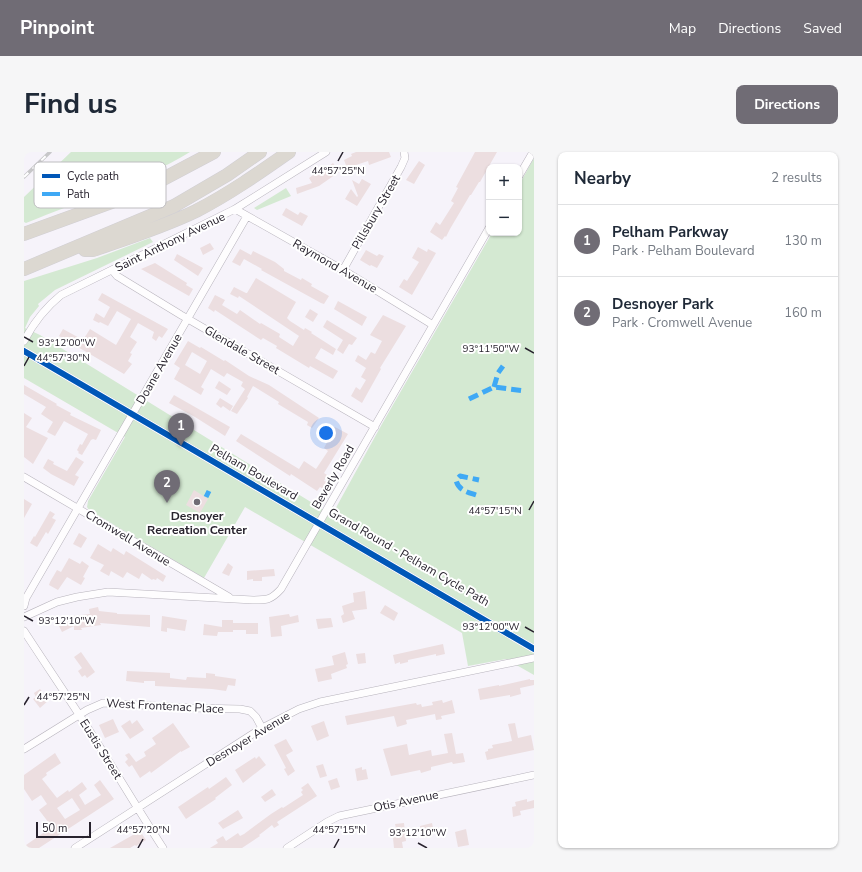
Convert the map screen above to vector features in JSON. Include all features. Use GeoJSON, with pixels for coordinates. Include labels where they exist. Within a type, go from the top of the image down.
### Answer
{"type":"FeatureCollection","features":[{"type":"Feature","properties":{"kind":"highway"},"geometry":{"type":"LineString","coordinates":[[192,164],[202,152]]}},
{"type":"Feature","properties":{"kind":"highway"},"geometry":{"type":"LineString","coordinates":[[166,178],[214,152]]}},
{"type":"Feature","properties":{"kind":"highway"},"geometry":{"type":"LineString","coordinates":[[24,269],[174,206],[227,175],[260,152]]}},
{"type":"Feature","properties":{"kind":"highway"},"geometry":{"type":"LineString","coordinates":[[69,250],[93,250],[172,222],[213,202],[289,152]]}},
{"type":"Feature","properties":{"kind":"highway"},"geometry":{"type":"LineString","coordinates":[[24,234],[95,208]]}},
{"type":"Feature","properties":{"kind":"street","name":"Saint Anthony Avenue"},"geometry":{"type":"LineString","coordinates":[[24,341],[38,317],[61,295],[235,209],[326,152]]}},
{"type":"Feature","properties":{"kind":"street","name":"Pillsbury Street"},"geometry":{"type":"LineString","coordinates":[[343,270],[401,167],[405,158],[404,152]]}},
{"type":"Feature","properties":{"kind":"street"},"geometry":{"type":"LineString","coordinates":[[522,171],[533,152]]}},
{"type":"Feature","properties":{"kind":"street","name":"Raymond Avenue"},"geometry":{"type":"LineString","coordinates":[[235,209],[343,270],[434,325]]}},
{"type":"Feature","properties":{"kind":"street","name":"Doane Avenue"},"geometry":{"type":"LineString","coordinates":[[24,606],[26,598],[247,216]]}},
{"type":"Feature","properties":{"kind":"street","name":"Beverly Road"},"geometry":{"type":"LineString","coordinates":[[24,617],[57,602],[108,592],[267,600],[275,596],[281,589],[375,428],[486,233]]}},
{"type":"Feature","properties":{"kind":"street","name":"Glendale Street"},"geometry":{"type":"LineString","coordinates":[[112,270],[117,276],[188,319],[375,428]]}},
{"type":"Feature","properties":{"kind":"street","name":"Pelham Boulevard"},"geometry":{"type":"LineString","coordinates":[[24,352],[133,414],[534,649]]}},
{"type":"Feature","properties":{"kind":"street","name":"Cromwell Avenue"},"geometry":{"type":"LineString","coordinates":[[24,477],[231,598]]}},
{"type":"Feature","properties":{"kind":"street","name":"Eustis Street"},"geometry":{"type":"LineString","coordinates":[[24,631],[163,848]]}},
{"type":"Feature","properties":{"kind":"street","name":"Desnoyer Avenue"},"geometry":{"type":"LineString","coordinates":[[75,848],[262,728],[299,709],[320,702],[534,658]]}},
{"type":"Feature","properties":{"kind":"street","name":"West Frontenac Place"},"geometry":{"type":"LineString","coordinates":[[24,749],[94,705],[103,702],[192,708],[240,709],[250,711],[256,717],[262,728]]}},
{"type":"Feature","properties":{"kind":"street","name":"Otis Avenue"},"geometry":{"type":"LineString","coordinates":[[287,848],[339,816],[534,775]]}},
{"type":"Feature","properties":{"kind":"green space"},"geometry":{"type":"Polygon","coordinates":[[[71,152],[190,152],[166,166],[166,162],[61,162],[71,152]]]}},
{"type":"Feature","properties":{"kind":"green space"},"geometry":{"type":"Polygon","coordinates":[[[534,158],[534,675],[506,659],[468,666],[462,633],[245,507],[204,578],[89,510],[87,507],[88,501],[125,437],[24,378],[24,281],[97,258],[150,238],[153,242],[55,290],[38,304],[39,306],[30,317],[25,328],[40,335],[332,515],[382,424],[490,236],[522,236],[522,180],[534,158]]]}},
{"type":"Feature","properties":{"kind":"green space"},"geometry":{"type":"Polygon","coordinates":[[[34,187],[34,208],[64,208],[26,223],[24,222],[24,197],[34,187]]]}},
{"type":"Feature","properties":{"kind":"green space"},"geometry":{"type":"Polygon","coordinates":[[[286,188],[291,196],[257,210],[254,208],[286,188]]]}},
{"type":"Feature","properties":{"kind":"building"},"geometry":{"type":"Polygon","coordinates":[[[356,152],[389,152],[391,157],[369,165],[368,161],[347,168],[344,160],[356,152]]]}},
{"type":"Feature","properties":{"kind":"building"},"geometry":{"type":"Polygon","coordinates":[[[475,152],[497,152],[490,164],[486,164],[486,171],[480,182],[470,195],[446,237],[445,236],[442,240],[430,232],[436,222],[440,225],[454,203],[451,201],[458,188],[456,187],[475,152]]]}},
{"type":"Feature","properties":{"kind":"building"},"geometry":{"type":"Polygon","coordinates":[[[419,161],[425,165],[414,184],[406,180],[419,161]]]}},
{"type":"Feature","properties":{"kind":"building"},"geometry":{"type":"Polygon","coordinates":[[[333,163],[339,172],[319,186],[297,194],[296,188],[312,183],[309,178],[324,167],[325,169],[333,163]]]}},
{"type":"Feature","properties":{"kind":"building"},"geometry":{"type":"Polygon","coordinates":[[[362,179],[371,184],[357,206],[345,199],[351,189],[357,197],[358,196],[352,180],[359,184],[362,179]]]}},
{"type":"Feature","properties":{"kind":"building"},"geometry":{"type":"Polygon","coordinates":[[[286,208],[298,215],[300,212],[308,216],[302,226],[282,215],[286,208]]]}},
{"type":"Feature","properties":{"kind":"building"},"geometry":{"type":"Polygon","coordinates":[[[210,243],[214,249],[203,255],[200,248],[210,243]]]}},
{"type":"Feature","properties":{"kind":"building"},"geometry":{"type":"Polygon","coordinates":[[[418,247],[427,252],[428,249],[436,253],[412,295],[399,287],[404,279],[407,281],[419,262],[412,258],[418,247]]]}},
{"type":"Feature","properties":{"kind":"building"},"geometry":{"type":"Polygon","coordinates":[[[240,249],[251,255],[253,251],[275,262],[284,269],[284,271],[301,280],[302,278],[312,284],[311,286],[329,296],[324,304],[321,303],[244,259],[240,266],[232,262],[240,249]]]}},
{"type":"Feature","properties":{"kind":"building"},"geometry":{"type":"Polygon","coordinates":[[[366,250],[377,256],[379,254],[384,256],[377,268],[360,260],[366,250]]]}},
{"type":"Feature","properties":{"kind":"building"},"geometry":{"type":"Polygon","coordinates":[[[177,254],[203,268],[198,276],[174,260],[177,254]]]}},
{"type":"Feature","properties":{"kind":"building"},"geometry":{"type":"Polygon","coordinates":[[[155,263],[187,283],[186,285],[193,289],[189,296],[141,269],[155,263]]]}},
{"type":"Feature","properties":{"kind":"building"},"geometry":{"type":"Polygon","coordinates":[[[256,278],[296,302],[287,318],[290,321],[304,330],[305,328],[312,332],[311,333],[336,349],[333,355],[321,348],[315,358],[338,371],[333,379],[310,366],[309,368],[276,348],[277,346],[263,338],[261,340],[215,310],[214,312],[208,308],[215,295],[225,300],[222,305],[237,314],[240,310],[260,324],[261,323],[280,334],[279,337],[293,346],[299,336],[239,296],[238,298],[230,294],[234,287],[247,293],[256,278]]]}},
{"type":"Feature","properties":{"kind":"building"},"geometry":{"type":"Polygon","coordinates":[[[102,293],[168,329],[162,338],[159,336],[156,341],[152,338],[154,332],[138,323],[130,337],[137,342],[130,353],[132,354],[128,361],[132,364],[124,374],[59,336],[63,329],[83,340],[90,329],[116,345],[131,319],[117,311],[108,326],[93,320],[96,313],[104,318],[110,307],[98,300],[102,293]]]}},
{"type":"Feature","properties":{"kind":"building"},"geometry":{"type":"Polygon","coordinates":[[[338,301],[367,317],[362,326],[334,309],[338,301]]]}},
{"type":"Feature","properties":{"kind":"building"},"geometry":{"type":"Polygon","coordinates":[[[310,309],[318,314],[313,322],[305,317],[310,309]]]}},
{"type":"Feature","properties":{"kind":"building"},"geometry":{"type":"Polygon","coordinates":[[[383,315],[406,326],[380,368],[381,369],[362,403],[351,396],[356,387],[360,390],[366,380],[361,377],[366,368],[355,361],[358,355],[366,360],[371,352],[375,354],[382,341],[370,335],[383,315]]]}},
{"type":"Feature","properties":{"kind":"building"},"geometry":{"type":"Polygon","coordinates":[[[327,320],[357,338],[352,345],[349,344],[343,354],[337,350],[343,340],[323,327],[327,320]]]}},
{"type":"Feature","properties":{"kind":"building"},"geometry":{"type":"Polygon","coordinates":[[[188,341],[224,361],[225,360],[249,376],[269,385],[319,418],[312,428],[307,425],[308,422],[278,404],[279,402],[253,386],[247,397],[248,398],[237,414],[231,411],[245,389],[241,386],[243,382],[227,373],[224,377],[211,369],[201,387],[204,389],[201,395],[174,379],[180,368],[174,364],[188,341]],[[192,352],[185,365],[200,374],[207,361],[192,352]]]}},
{"type":"Feature","properties":{"kind":"building"},"geometry":{"type":"Polygon","coordinates":[[[219,381],[231,389],[227,395],[215,388],[219,381]]]}},
{"type":"Feature","properties":{"kind":"building"},"geometry":{"type":"Polygon","coordinates":[[[24,385],[71,413],[70,415],[101,430],[96,440],[91,440],[82,455],[78,453],[79,452],[77,450],[80,444],[82,445],[88,434],[64,421],[55,436],[47,432],[53,422],[41,414],[46,407],[24,394],[24,385]]]}},
{"type":"Feature","properties":{"kind":"building"},"geometry":{"type":"Polygon","coordinates":[[[174,395],[230,427],[225,436],[169,403],[174,395]]]}},
{"type":"Feature","properties":{"kind":"building"},"geometry":{"type":"Polygon","coordinates":[[[220,398],[233,406],[230,411],[223,406],[221,408],[216,404],[220,398]]]}},
{"type":"Feature","properties":{"kind":"building"},"geometry":{"type":"Polygon","coordinates":[[[24,413],[32,418],[26,427],[48,438],[33,464],[24,457],[24,413]]]}},
{"type":"Feature","properties":{"kind":"building"},"geometry":{"type":"Polygon","coordinates":[[[335,427],[348,434],[324,473],[327,475],[324,481],[327,482],[323,489],[320,487],[317,491],[291,474],[290,476],[236,441],[241,434],[299,469],[304,461],[316,469],[328,451],[324,448],[335,427]]]}},
{"type":"Feature","properties":{"kind":"building"},"geometry":{"type":"Polygon","coordinates":[[[76,457],[84,462],[75,475],[79,477],[74,486],[43,468],[48,459],[54,462],[53,464],[67,471],[76,457]]]}},
{"type":"Feature","properties":{"kind":"building","name":"Desnoyer Recreation Center"},"geometry":{"type":"Polygon","coordinates":[[[194,490],[208,499],[200,513],[186,505],[194,490]]]}},
{"type":"Feature","properties":{"kind":"building"},"geometry":{"type":"Polygon","coordinates":[[[24,499],[32,504],[24,518],[24,499]]]}},
{"type":"Feature","properties":{"kind":"building"},"geometry":{"type":"Polygon","coordinates":[[[50,511],[55,514],[52,518],[56,520],[48,534],[46,532],[37,547],[30,543],[50,511]]]}},
{"type":"Feature","properties":{"kind":"building"},"geometry":{"type":"Polygon","coordinates":[[[79,533],[87,538],[81,548],[73,544],[79,533]]]}},
{"type":"Feature","properties":{"kind":"building"},"geometry":{"type":"Polygon","coordinates":[[[98,544],[111,552],[113,548],[124,555],[126,551],[166,576],[163,582],[157,578],[156,580],[152,580],[142,573],[139,579],[127,572],[123,578],[111,571],[109,576],[100,571],[104,565],[90,558],[98,544]]]}},
{"type":"Feature","properties":{"kind":"building"},"geometry":{"type":"Polygon","coordinates":[[[69,558],[80,564],[82,561],[89,566],[83,577],[85,578],[81,585],[67,577],[58,590],[49,585],[50,582],[57,570],[61,572],[69,558]]]}},
{"type":"Feature","properties":{"kind":"building"},"geometry":{"type":"Polygon","coordinates":[[[228,563],[233,567],[229,576],[222,573],[228,563]]]}},
{"type":"Feature","properties":{"kind":"building"},"geometry":{"type":"Polygon","coordinates":[[[274,569],[275,576],[262,577],[262,581],[253,581],[253,579],[247,580],[247,571],[274,569]]]}},
{"type":"Feature","properties":{"kind":"building"},"geometry":{"type":"Polygon","coordinates":[[[365,591],[367,609],[352,611],[355,619],[343,623],[341,616],[344,614],[342,606],[354,602],[353,593],[365,591]]]}},
{"type":"Feature","properties":{"kind":"building"},"geometry":{"type":"Polygon","coordinates":[[[385,605],[398,613],[394,621],[380,613],[385,605]]]}},
{"type":"Feature","properties":{"kind":"building"},"geometry":{"type":"Polygon","coordinates":[[[98,607],[99,611],[117,614],[150,615],[150,627],[100,623],[101,625],[81,628],[82,630],[74,630],[74,626],[62,632],[58,624],[72,616],[90,614],[89,609],[98,607]]]}},
{"type":"Feature","properties":{"kind":"building"},"geometry":{"type":"Polygon","coordinates":[[[289,614],[290,617],[298,615],[299,622],[281,626],[282,636],[271,637],[269,617],[289,614]]]}},
{"type":"Feature","properties":{"kind":"building"},"geometry":{"type":"Polygon","coordinates":[[[162,616],[187,620],[185,631],[167,628],[167,632],[161,631],[162,616]]]}},
{"type":"Feature","properties":{"kind":"building"},"geometry":{"type":"Polygon","coordinates":[[[331,618],[333,627],[318,629],[316,619],[331,618]]]}},
{"type":"Feature","properties":{"kind":"building"},"geometry":{"type":"Polygon","coordinates":[[[222,620],[233,620],[233,623],[258,623],[258,634],[246,634],[246,630],[233,630],[233,632],[218,632],[217,636],[203,635],[204,624],[222,627],[222,620]]]}},
{"type":"Feature","properties":{"kind":"building"},"geometry":{"type":"Polygon","coordinates":[[[443,644],[445,654],[436,656],[436,654],[395,664],[393,655],[443,644]]]}},
{"type":"Feature","properties":{"kind":"building"},"geometry":{"type":"Polygon","coordinates":[[[81,652],[95,672],[87,678],[85,675],[82,677],[78,671],[82,668],[74,657],[81,652]]]}},
{"type":"Feature","properties":{"kind":"building"},"geometry":{"type":"Polygon","coordinates":[[[345,652],[348,664],[346,665],[347,668],[331,674],[332,679],[318,682],[315,669],[334,665],[332,656],[345,652]]]}},
{"type":"Feature","properties":{"kind":"building"},"geometry":{"type":"Polygon","coordinates":[[[365,653],[366,663],[358,664],[356,654],[365,653]]]}},
{"type":"Feature","properties":{"kind":"building"},"geometry":{"type":"Polygon","coordinates":[[[127,671],[170,673],[170,678],[186,680],[187,677],[206,678],[206,673],[236,679],[235,686],[228,685],[226,691],[155,686],[155,681],[144,681],[144,683],[126,681],[127,671]]]}},
{"type":"Feature","properties":{"kind":"building"},"geometry":{"type":"Polygon","coordinates":[[[530,679],[534,680],[534,685],[520,688],[521,694],[510,697],[510,695],[480,700],[478,689],[530,679]]]}},
{"type":"Feature","properties":{"kind":"building"},"geometry":{"type":"Polygon","coordinates":[[[40,689],[49,700],[40,708],[33,699],[36,697],[34,693],[40,689]]]}},
{"type":"Feature","properties":{"kind":"building"},"geometry":{"type":"Polygon","coordinates":[[[442,700],[443,703],[452,700],[455,713],[441,716],[442,719],[436,720],[435,714],[406,720],[407,724],[397,727],[394,716],[347,725],[345,716],[416,703],[417,705],[421,704],[422,707],[433,705],[432,702],[442,700]]]}},
{"type":"Feature","properties":{"kind":"building"},"geometry":{"type":"Polygon","coordinates":[[[113,719],[119,732],[105,738],[99,725],[113,719]]]}},
{"type":"Feature","properties":{"kind":"building"},"geometry":{"type":"Polygon","coordinates":[[[130,720],[132,724],[137,720],[144,730],[130,739],[121,726],[130,720]]]}},
{"type":"Feature","properties":{"kind":"building"},"geometry":{"type":"Polygon","coordinates":[[[324,721],[329,736],[317,741],[311,726],[324,721]]]}},
{"type":"Feature","properties":{"kind":"building"},"geometry":{"type":"Polygon","coordinates":[[[173,723],[190,747],[181,751],[151,773],[150,771],[140,778],[132,765],[129,767],[125,762],[128,759],[125,755],[129,753],[136,762],[146,756],[144,752],[156,744],[152,738],[173,723]]]}},
{"type":"Feature","properties":{"kind":"building"},"geometry":{"type":"Polygon","coordinates":[[[515,723],[518,738],[531,735],[534,750],[487,760],[485,752],[488,751],[488,749],[493,748],[492,745],[512,741],[508,724],[515,723]]]}},
{"type":"Feature","properties":{"kind":"building"},"geometry":{"type":"Polygon","coordinates":[[[452,733],[456,754],[463,753],[465,762],[453,764],[452,762],[431,767],[431,770],[421,773],[420,770],[391,776],[383,749],[407,744],[409,755],[431,750],[432,756],[448,753],[444,734],[452,733]]]}},
{"type":"Feature","properties":{"kind":"building"},"geometry":{"type":"Polygon","coordinates":[[[286,739],[293,751],[286,755],[295,771],[288,776],[284,769],[286,768],[274,745],[286,739]]]}},
{"type":"Feature","properties":{"kind":"building"},"geometry":{"type":"Polygon","coordinates":[[[55,753],[61,763],[46,773],[47,775],[42,779],[57,798],[68,790],[69,792],[82,782],[87,789],[79,795],[85,805],[101,795],[94,785],[100,780],[114,799],[39,848],[28,848],[26,845],[52,827],[39,810],[47,804],[41,795],[32,801],[24,789],[24,775],[55,753]],[[72,798],[57,808],[65,819],[80,810],[72,798]]]}},
{"type":"Feature","properties":{"kind":"building"},"geometry":{"type":"Polygon","coordinates":[[[259,756],[266,765],[243,783],[235,770],[259,756]]]}},
{"type":"Feature","properties":{"kind":"building"},"geometry":{"type":"Polygon","coordinates":[[[323,764],[327,776],[320,778],[316,766],[323,764]]]}},
{"type":"Feature","properties":{"kind":"building"},"geometry":{"type":"Polygon","coordinates":[[[362,767],[362,770],[366,769],[368,779],[357,781],[355,769],[362,767]]]}},
{"type":"Feature","properties":{"kind":"building"},"geometry":{"type":"Polygon","coordinates":[[[226,777],[232,785],[215,798],[216,799],[186,819],[178,807],[226,777]]]}},
{"type":"Feature","properties":{"kind":"building"},"geometry":{"type":"Polygon","coordinates":[[[337,778],[340,787],[331,790],[328,781],[337,778]]]}},
{"type":"Feature","properties":{"kind":"building"},"geometry":{"type":"Polygon","coordinates":[[[308,783],[317,796],[277,822],[279,825],[274,828],[272,825],[259,835],[260,836],[242,848],[210,848],[218,843],[216,840],[223,836],[226,841],[238,833],[240,836],[244,834],[271,814],[303,795],[301,792],[303,790],[301,788],[308,783]]]}},
{"type":"Feature","properties":{"kind":"building"},"geometry":{"type":"Polygon","coordinates":[[[272,789],[276,795],[265,802],[261,797],[272,789]]]}},
{"type":"Feature","properties":{"kind":"building"},"geometry":{"type":"Polygon","coordinates":[[[527,799],[527,802],[534,800],[534,808],[520,811],[521,815],[513,817],[512,807],[516,806],[515,802],[527,799]]]}},
{"type":"Feature","properties":{"kind":"building"},"geometry":{"type":"Polygon","coordinates":[[[238,810],[243,818],[223,829],[218,823],[238,810]]]}},
{"type":"Feature","properties":{"kind":"building"},"geometry":{"type":"Polygon","coordinates":[[[404,823],[406,841],[402,842],[403,848],[394,848],[392,828],[396,828],[395,824],[404,823]]]}},
{"type":"Feature","properties":{"kind":"building"},"geometry":{"type":"Polygon","coordinates":[[[432,823],[434,832],[429,832],[430,837],[422,838],[420,826],[432,823]]]}},
{"type":"Feature","properties":{"kind":"building"},"geometry":{"type":"Polygon","coordinates":[[[466,829],[469,845],[458,847],[455,832],[466,829]]]}},
{"type":"Feature","properties":{"kind":"building"},"geometry":{"type":"Polygon","coordinates":[[[140,831],[146,840],[136,846],[135,845],[130,848],[110,848],[140,831]]]}},
{"type":"Feature","properties":{"kind":"railway"},"geometry":{"type":"LineString","coordinates":[[40,162],[50,152]]}},
{"type":"Feature","properties":{"kind":"railway"},"geometry":{"type":"LineString","coordinates":[[24,177],[34,167]]}},
{"type":"Feature","properties":{"kind":"marked path"},"geometry":{"type":"LineString","coordinates":[[494,387],[498,373],[503,366]]}},
{"type":"Feature","properties":{"kind":"marked path"},"geometry":{"type":"LineString","coordinates":[[469,399],[494,387],[525,391]]}},
{"type":"Feature","properties":{"kind":"marked path"},"geometry":{"type":"LineString","coordinates":[[476,495],[466,492],[459,486],[456,480],[460,476],[479,480]]}},
{"type":"Feature","properties":{"kind":"marked path"},"geometry":{"type":"LineString","coordinates":[[206,497],[209,491]]}},
{"type":"Feature","properties":{"kind":"cycle path"},"geometry":{"type":"LineString","coordinates":[[24,351],[534,649]]}},
{"type":"Feature","properties":{"kind":"place","name":"Pelham Parkway"},"geometry":{"type":"Point","coordinates":[181,446]}},
{"type":"Feature","properties":{"kind":"place","name":"Desnoyer Recreation Center"},"geometry":{"type":"Point","coordinates":[197,502]}},
{"type":"Feature","properties":{"kind":"place","name":"Desnoyer Park"},"geometry":{"type":"Point","coordinates":[167,503]}}]}
